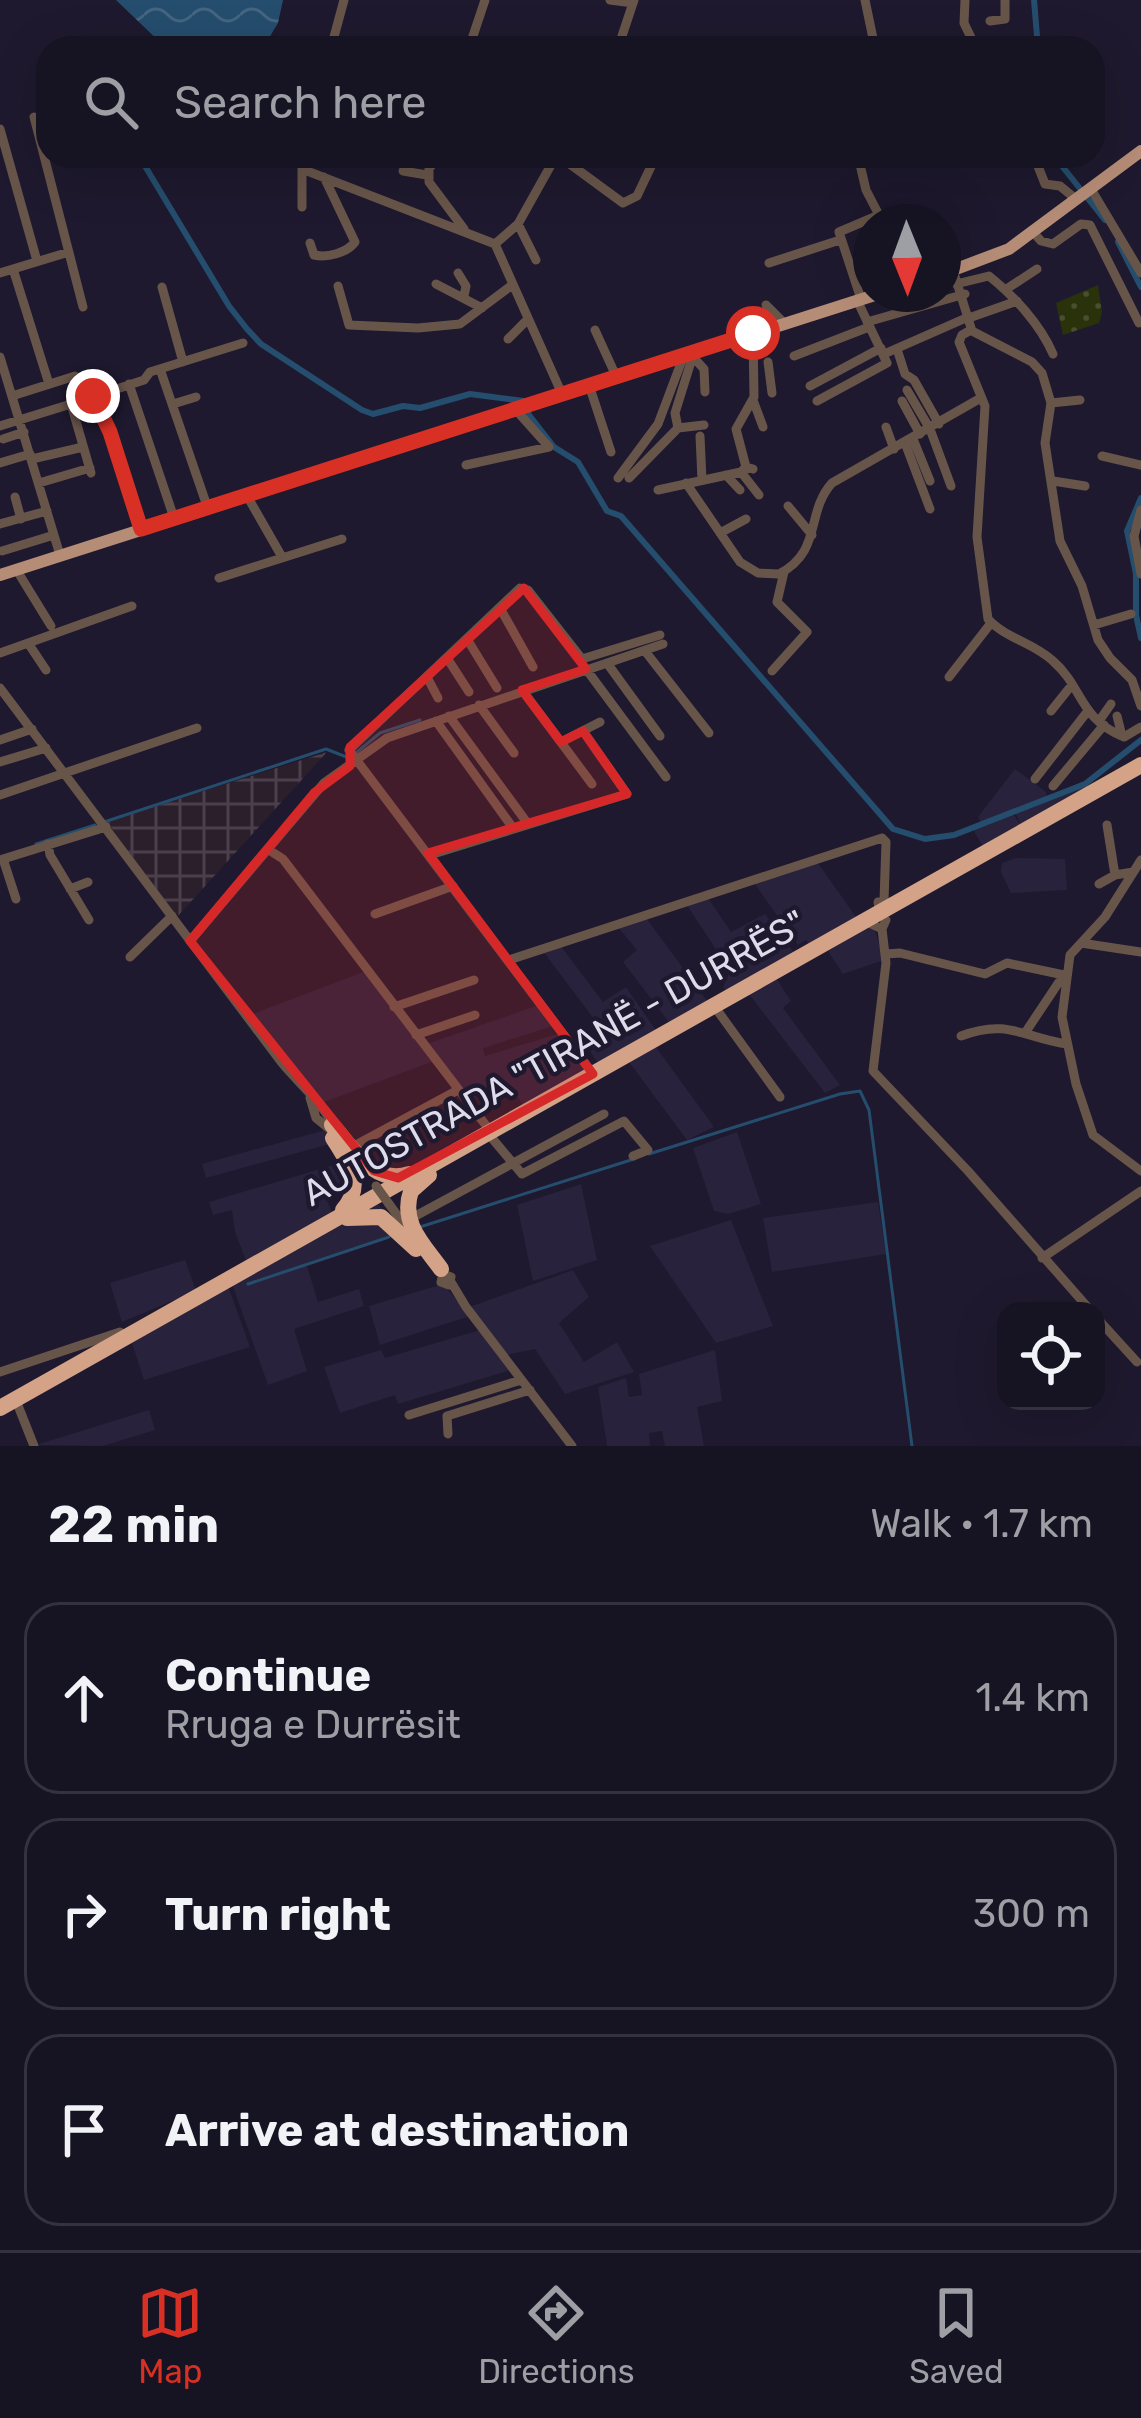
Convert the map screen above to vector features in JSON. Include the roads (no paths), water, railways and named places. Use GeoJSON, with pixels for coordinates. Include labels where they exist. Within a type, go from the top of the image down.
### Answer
{"type":"FeatureCollection","features":[{"type":"Feature","properties":{"kind":"highway","name":"AUTOSTRADA \"TIRANË - DURRËS\""},"geometry":{"type":"LineString","coordinates":[[6,1408],[1141,767]]}},
{"type":"Feature","properties":{"kind":"highway","name":"AUTOSTRADA \"TIRANË - DURRËS\""},"geometry":{"type":"LineString","coordinates":[[491,1134],[1141,767]]}},
{"type":"Feature","properties":{"kind":"highway"},"geometry":{"type":"LineString","coordinates":[[326,1120],[374,1171],[392,1178],[448,1158]]}},
{"type":"Feature","properties":{"kind":"highway"},"geometry":{"type":"LineString","coordinates":[[326,1120],[355,1180],[352,1199],[340,1219]]}},
{"type":"Feature","properties":{"kind":"highway"},"geometry":{"type":"LineString","coordinates":[[443,1276],[408,1220],[411,1190],[448,1158]]}},
{"type":"Feature","properties":{"kind":"highway"},"geometry":{"type":"LineString","coordinates":[[340,1219],[371,1215],[388,1220],[443,1276]]}},
{"type":"Feature","properties":{"kind":"highway","name":"AUTOSTRADA \"TIRANË - DURRËS\""},"geometry":{"type":"LineString","coordinates":[[6,1408],[136,1330],[340,1219]]}},
{"type":"Feature","properties":{"kind":"highway"},"geometry":{"type":"LineString","coordinates":[[37,1388],[49,1378],[50,1362],[78,1364]]}},
{"type":"Feature","properties":{"kind":"main road"},"geometry":{"type":"LineString","coordinates":[[961,280],[1141,151]]}},
{"type":"Feature","properties":{"kind":"main road"},"geometry":{"type":"LineString","coordinates":[[0,575],[853,302]]}},
{"type":"Feature","properties":{"kind":"street"},"geometry":{"type":"LineString","coordinates":[[334,36],[344,0]]}},
{"type":"Feature","properties":{"kind":"street"},"geometry":{"type":"LineString","coordinates":[[473,36],[485,0]]}},
{"type":"Feature","properties":{"kind":"street"},"geometry":{"type":"LineString","coordinates":[[610,0],[633,2],[622,36]]}},
{"type":"Feature","properties":{"kind":"street"},"geometry":{"type":"LineString","coordinates":[[865,0],[872,36]]}},
{"type":"Feature","properties":{"kind":"street"},"geometry":{"type":"LineString","coordinates":[[965,0],[964,23],[970,36]]}},
{"type":"Feature","properties":{"kind":"street"},"geometry":{"type":"LineString","coordinates":[[990,21],[1005,19],[1005,0]]}},
{"type":"Feature","properties":{"kind":"street"},"geometry":{"type":"LineString","coordinates":[[34,117],[36,125]]}},
{"type":"Feature","properties":{"kind":"street"},"geometry":{"type":"LineString","coordinates":[[0,129],[37,261]]}},
{"type":"Feature","properties":{"kind":"street"},"geometry":{"type":"LineString","coordinates":[[47,168],[83,307]]}},
{"type":"Feature","properties":{"kind":"street"},"geometry":{"type":"LineString","coordinates":[[427,175],[432,168]]}},
{"type":"Feature","properties":{"kind":"street"},"geometry":{"type":"LineString","coordinates":[[496,244],[518,224],[550,168]]}},
{"type":"Feature","properties":{"kind":"street"},"geometry":{"type":"LineString","coordinates":[[574,168],[623,203],[637,196],[650,168]]}},
{"type":"Feature","properties":{"kind":"street"},"geometry":{"type":"LineString","coordinates":[[853,280],[840,230],[878,215],[861,168]]}},
{"type":"Feature","properties":{"kind":"street"},"geometry":{"type":"LineString","coordinates":[[1039,168],[1046,184],[1084,195],[1140,270]]}},
{"type":"Feature","properties":{"kind":"street"},"geometry":{"type":"LineString","coordinates":[[302,207],[302,169],[496,244],[562,394]]}},
{"type":"Feature","properties":{"kind":"street"},"geometry":{"type":"LineString","coordinates":[[403,170],[427,175],[466,231]]}},
{"type":"Feature","properties":{"kind":"street"},"geometry":{"type":"LineString","coordinates":[[310,244],[314,255],[323,256],[355,242],[324,177]]}},
{"type":"Feature","properties":{"kind":"street"},"geometry":{"type":"LineString","coordinates":[[518,224],[536,260]]}},
{"type":"Feature","properties":{"kind":"street"},"geometry":{"type":"LineString","coordinates":[[1006,259],[1032,233],[1053,244],[1081,224],[1090,225],[1139,323]]}},
{"type":"Feature","properties":{"kind":"street"},"geometry":{"type":"LineString","coordinates":[[769,262],[841,240]]}},
{"type":"Feature","properties":{"kind":"street"},"geometry":{"type":"LineString","coordinates":[[6,271],[69,252]]}},
{"type":"Feature","properties":{"kind":"street"},"geometry":{"type":"LineString","coordinates":[[0,254],[49,384]]}},
{"type":"Feature","properties":{"kind":"street"},"geometry":{"type":"LineString","coordinates":[[1008,288],[1036,269]]}},
{"type":"Feature","properties":{"kind":"street"},"geometry":{"type":"LineString","coordinates":[[458,273],[466,286],[464,296]]}},
{"type":"Feature","properties":{"kind":"street"},"geometry":{"type":"LineString","coordinates":[[961,283],[989,276],[1008,288],[1046,338],[1053,355]]}},
{"type":"Feature","properties":{"kind":"street"},"geometry":{"type":"LineString","coordinates":[[436,284],[482,308]]}},
{"type":"Feature","properties":{"kind":"street"},"geometry":{"type":"LineString","coordinates":[[338,286],[351,325],[418,328],[460,324],[512,285]]}},
{"type":"Feature","properties":{"kind":"street"},"geometry":{"type":"LineString","coordinates":[[162,287],[183,362]]}},
{"type":"Feature","properties":{"kind":"street"},"geometry":{"type":"LineString","coordinates":[[809,386],[882,351],[1016,301]]}},
{"type":"Feature","properties":{"kind":"street"},"geometry":{"type":"LineString","coordinates":[[961,302],[968,322],[1036,364],[1051,403],[1046,443],[1060,541],[1107,655],[1135,685],[1141,706]]}},
{"type":"Feature","properties":{"kind":"street"},"geometry":{"type":"LineString","coordinates":[[766,305],[784,323]]}},
{"type":"Feature","properties":{"kind":"street"},"geometry":{"type":"LineString","coordinates":[[817,401],[886,364],[863,312]]}},
{"type":"Feature","properties":{"kind":"street"},"geometry":{"type":"LineString","coordinates":[[762,363],[789,357],[896,312]]}},
{"type":"Feature","properties":{"kind":"street"},"geometry":{"type":"LineString","coordinates":[[508,339],[527,320]]}},
{"type":"Feature","properties":{"kind":"street"},"geometry":{"type":"LineString","coordinates":[[949,677],[991,623],[977,538],[985,410],[959,342],[968,322]]}},
{"type":"Feature","properties":{"kind":"street"},"geometry":{"type":"LineString","coordinates":[[595,331],[616,376]]}},
{"type":"Feature","properties":{"kind":"street"},"geometry":{"type":"LineString","coordinates":[[753,333],[772,394]]}},
{"type":"Feature","properties":{"kind":"street"},"geometry":{"type":"LineString","coordinates":[[2,439],[71,404],[243,343]]}},
{"type":"Feature","properties":{"kind":"street"},"geometry":{"type":"LineString","coordinates":[[897,349],[904,374],[914,380],[917,436],[930,509]]}},
{"type":"Feature","properties":{"kind":"street"},"geometry":{"type":"LineString","coordinates":[[678,428],[675,413],[690,355]]}},
{"type":"Feature","properties":{"kind":"street"},"geometry":{"type":"LineString","coordinates":[[683,392],[704,394],[704,369],[690,355]]}},
{"type":"Feature","properties":{"kind":"street"},"geometry":{"type":"LineString","coordinates":[[690,355],[658,424],[623,478],[678,428],[699,425],[702,480]]}},
{"type":"Feature","properties":{"kind":"street"},"geometry":{"type":"LineString","coordinates":[[0,357],[60,555]]}},
{"type":"Feature","properties":{"kind":"street"},"geometry":{"type":"LineString","coordinates":[[760,495],[746,470],[736,434],[753,400],[762,363]]}},
{"type":"Feature","properties":{"kind":"street"},"geometry":{"type":"LineString","coordinates":[[160,369],[207,506]]}},
{"type":"Feature","properties":{"kind":"street"},"geometry":{"type":"LineString","coordinates":[[12,397],[75,376]]}},
{"type":"Feature","properties":{"kind":"street"},"geometry":{"type":"LineString","coordinates":[[129,384],[174,518]]}},
{"type":"Feature","properties":{"kind":"street"},"geometry":{"type":"LineString","coordinates":[[589,385],[610,452]]}},
{"type":"Feature","properties":{"kind":"street"},"geometry":{"type":"LineString","coordinates":[[93,396],[141,529]]}},
{"type":"Feature","properties":{"kind":"street"},"geometry":{"type":"LineString","coordinates":[[904,396],[930,481]]}},
{"type":"Feature","properties":{"kind":"street"},"geometry":{"type":"LineString","coordinates":[[173,404],[196,397]]}},
{"type":"Feature","properties":{"kind":"street"},"geometry":{"type":"LineString","coordinates":[[772,671],[807,632],[778,604],[784,572],[804,553],[812,535],[818,501],[832,484],[980,399]]}},
{"type":"Feature","properties":{"kind":"street"},"geometry":{"type":"LineString","coordinates":[[753,400],[764,427]]}},
{"type":"Feature","properties":{"kind":"street"},"geometry":{"type":"LineString","coordinates":[[1051,403],[1080,400]]}},
{"type":"Feature","properties":{"kind":"street"},"geometry":{"type":"LineString","coordinates":[[39,483],[86,470],[71,404]]}},
{"type":"Feature","properties":{"kind":"street"},"geometry":{"type":"LineString","coordinates":[[466,465],[548,447],[522,406]]}},
{"type":"Feature","properties":{"kind":"street"},"geometry":{"type":"LineString","coordinates":[[743,414],[749,431]]}},
{"type":"Feature","properties":{"kind":"street"},"geometry":{"type":"LineString","coordinates":[[0,426],[22,426]]}},
{"type":"Feature","properties":{"kind":"street"},"geometry":{"type":"LineString","coordinates":[[886,427],[917,436],[951,485]]}},
{"type":"Feature","properties":{"kind":"street"},"geometry":{"type":"LineString","coordinates":[[0,463],[78,449]]}},
{"type":"Feature","properties":{"kind":"street"},"geometry":{"type":"LineString","coordinates":[[58,451],[66,475]]}},
{"type":"Feature","properties":{"kind":"street"},"geometry":{"type":"LineString","coordinates":[[1102,456],[1141,465]]}},
{"type":"Feature","properties":{"kind":"street"},"geometry":{"type":"LineString","coordinates":[[658,490],[746,470]]}},
{"type":"Feature","properties":{"kind":"street"},"geometry":{"type":"LineString","coordinates":[[726,475],[740,490]]}},
{"type":"Feature","properties":{"kind":"street"},"geometry":{"type":"LineString","coordinates":[[1053,482],[1085,486]]}},
{"type":"Feature","properties":{"kind":"street"},"geometry":{"type":"LineString","coordinates":[[686,483],[746,568],[763,574],[784,572]]}},
{"type":"Feature","properties":{"kind":"street"},"geometry":{"type":"LineString","coordinates":[[246,494],[282,557]]}},
{"type":"Feature","properties":{"kind":"street"},"geometry":{"type":"LineString","coordinates":[[15,497],[21,518]]}},
{"type":"Feature","properties":{"kind":"street"},"geometry":{"type":"LineString","coordinates":[[788,506],[812,535]]}},
{"type":"Feature","properties":{"kind":"street"},"geometry":{"type":"LineString","coordinates":[[1141,510],[1135,527],[1141,570]]}},
{"type":"Feature","properties":{"kind":"street"},"geometry":{"type":"LineString","coordinates":[[0,524],[47,511]]}},
{"type":"Feature","properties":{"kind":"street"},"geometry":{"type":"LineString","coordinates":[[720,533],[746,519]]}},
{"type":"Feature","properties":{"kind":"street"},"geometry":{"type":"LineString","coordinates":[[2,551],[54,535]]}},
{"type":"Feature","properties":{"kind":"street"},"geometry":{"type":"LineString","coordinates":[[219,578],[342,538]]}},
{"type":"Feature","properties":{"kind":"street"},"geometry":{"type":"LineString","coordinates":[[16,569],[51,626]]}},
{"type":"Feature","properties":{"kind":"street"},"geometry":{"type":"LineString","coordinates":[[593,1074],[350,747],[520,588],[528,590],[665,777]]}},
{"type":"Feature","properties":{"kind":"street"},"geometry":{"type":"LineString","coordinates":[[0,653],[132,606]]}},
{"type":"Feature","properties":{"kind":"street"},"geometry":{"type":"LineString","coordinates":[[500,608],[533,668]]}},
{"type":"Feature","properties":{"kind":"street"},"geometry":{"type":"LineString","coordinates":[[1094,625],[1132,614]]}},
{"type":"Feature","properties":{"kind":"street"},"geometry":{"type":"LineString","coordinates":[[991,623],[1045,653],[1065,674],[1087,712],[1122,736]]}},
{"type":"Feature","properties":{"kind":"street"},"geometry":{"type":"LineString","coordinates":[[466,639],[497,688]]}},
{"type":"Feature","properties":{"kind":"street"},"geometry":{"type":"LineString","coordinates":[[190,941],[324,783],[354,758],[394,734],[584,664],[662,640],[607,663],[584,664]]}},
{"type":"Feature","properties":{"kind":"street"},"geometry":{"type":"LineString","coordinates":[[28,643],[46,670]]}},
{"type":"Feature","properties":{"kind":"street"},"geometry":{"type":"LineString","coordinates":[[645,651],[709,733]]}},
{"type":"Feature","properties":{"kind":"street"},"geometry":{"type":"LineString","coordinates":[[447,658],[469,692]]}},
{"type":"Feature","properties":{"kind":"street"},"geometry":{"type":"LineString","coordinates":[[607,663],[660,736]]}},
{"type":"Feature","properties":{"kind":"street"},"geometry":{"type":"LineString","coordinates":[[427,677],[438,698]]}},
{"type":"Feature","properties":{"kind":"street"},"geometry":{"type":"LineString","coordinates":[[1051,712],[1071,686]]}},
{"type":"Feature","properties":{"kind":"street"},"geometry":{"type":"LineString","coordinates":[[0,688],[572,1446]]}},
{"type":"Feature","properties":{"kind":"street"},"geometry":{"type":"LineString","coordinates":[[522,690],[592,784]]}},
{"type":"Feature","properties":{"kind":"street"},"geometry":{"type":"LineString","coordinates":[[479,704],[514,753]]}},
{"type":"Feature","properties":{"kind":"street"},"geometry":{"type":"LineString","coordinates":[[1053,787],[1111,704]]}},
{"type":"Feature","properties":{"kind":"street"},"geometry":{"type":"LineString","coordinates":[[1035,778],[1087,712]]}},
{"type":"Feature","properties":{"kind":"street"},"geometry":{"type":"LineString","coordinates":[[449,716],[527,824]]}},
{"type":"Feature","properties":{"kind":"street"},"geometry":{"type":"LineString","coordinates":[[1117,716],[1122,736]]}},
{"type":"Feature","properties":{"kind":"street"},"geometry":{"type":"LineString","coordinates":[[436,721],[513,828]]}},
{"type":"Feature","properties":{"kind":"street"},"geometry":{"type":"LineString","coordinates":[[561,742],[600,722]]}},
{"type":"Feature","properties":{"kind":"street"},"geometry":{"type":"LineString","coordinates":[[1122,736],[1141,727]]}},
{"type":"Feature","properties":{"kind":"street"},"geometry":{"type":"LineString","coordinates":[[0,795],[197,728]]}},
{"type":"Feature","properties":{"kind":"street"},"geometry":{"type":"LineString","coordinates":[[0,740],[32,729]]}},
{"type":"Feature","properties":{"kind":"street"},"geometry":{"type":"LineString","coordinates":[[430,855],[627,794],[583,731]]}},
{"type":"Feature","properties":{"kind":"street"},"geometry":{"type":"LineString","coordinates":[[0,762],[46,748]]}},
{"type":"Feature","properties":{"kind":"street"},"geometry":{"type":"LineString","coordinates":[[16,899],[2,859],[104,824]]}},
{"type":"Feature","properties":{"kind":"street"},"geometry":{"type":"LineString","coordinates":[[1107,825],[1115,874]]}},
{"type":"Feature","properties":{"kind":"street"},"geometry":{"type":"LineString","coordinates":[[508,959],[882,838],[887,862],[882,915],[886,954],[873,1071],[1082,1302]]}},
{"type":"Feature","properties":{"kind":"street"},"geometry":{"type":"LineString","coordinates":[[48,844],[89,920]]}},
{"type":"Feature","properties":{"kind":"street"},"geometry":{"type":"LineString","coordinates":[[268,850],[283,859],[518,1172],[525,1173],[624,1121],[648,1150],[633,1156]]}},
{"type":"Feature","properties":{"kind":"street"},"geometry":{"type":"LineString","coordinates":[[1141,860],[1105,917],[1070,955],[1062,1017],[1093,1136],[1141,1171]]}},
{"type":"Feature","properties":{"kind":"street"},"geometry":{"type":"LineString","coordinates":[[1099,884],[1115,874],[1133,872]]}},
{"type":"Feature","properties":{"kind":"street"},"geometry":{"type":"LineString","coordinates":[[70,889],[88,882]]}},
{"type":"Feature","properties":{"kind":"street"},"geometry":{"type":"LineString","coordinates":[[375,914],[453,886]]}},
{"type":"Feature","properties":{"kind":"street"},"geometry":{"type":"LineString","coordinates":[[130,957],[172,916]]}},
{"type":"Feature","properties":{"kind":"street"},"geometry":{"type":"LineString","coordinates":[[1081,943],[1141,952]]}},
{"type":"Feature","properties":{"kind":"street"},"geometry":{"type":"LineString","coordinates":[[886,954],[900,953],[986,974],[1007,963],[1064,974]]}},
{"type":"Feature","properties":{"kind":"street"},"geometry":{"type":"LineString","coordinates":[[944,964],[950,971],[948,981]]}},
{"type":"Feature","properties":{"kind":"street"},"geometry":{"type":"LineString","coordinates":[[1027,1030],[1064,974]]}},
{"type":"Feature","properties":{"kind":"street"},"geometry":{"type":"LineString","coordinates":[[394,1007],[474,980]]}},
{"type":"Feature","properties":{"kind":"street"},"geometry":{"type":"LineString","coordinates":[[717,1010],[780,1097]]}},
{"type":"Feature","properties":{"kind":"street"},"geometry":{"type":"LineString","coordinates":[[416,1034],[475,1015]]}},
{"type":"Feature","properties":{"kind":"street"},"geometry":{"type":"LineString","coordinates":[[961,1036],[1003,1028],[1027,1030],[1066,1044]]}},
{"type":"Feature","properties":{"kind":"street"},"geometry":{"type":"LineString","coordinates":[[352,1147],[458,1090]]}},
{"type":"Feature","properties":{"kind":"street"},"geometry":{"type":"LineString","coordinates":[[408,1220],[604,1114]]}},
{"type":"Feature","properties":{"kind":"street"},"geometry":{"type":"LineString","coordinates":[[1042,1258],[1141,1191]]}},
{"type":"Feature","properties":{"kind":"street"},"geometry":{"type":"LineString","coordinates":[[1105,1327],[1137,1362]]}},
{"type":"Feature","properties":{"kind":"street"},"geometry":{"type":"LineString","coordinates":[[0,1372],[50,1362],[136,1330]]}},
{"type":"Feature","properties":{"kind":"street"},"geometry":{"type":"LineString","coordinates":[[409,1415],[521,1379]]}},
{"type":"Feature","properties":{"kind":"street"},"geometry":{"type":"LineString","coordinates":[[448,1435],[446,1416],[530,1390]]}},
{"type":"Feature","properties":{"kind":"street"},"geometry":{"type":"LineString","coordinates":[[6,1408],[34,1446]]}},
{"type":"Feature","properties":{"kind":"water"},"geometry":{"type":"Polygon","coordinates":[[[116,0],[283,0],[270,36],[154,36],[116,0]]]}},
{"type":"Feature","properties":{"kind":"waterway"},"geometry":{"type":"LineString","coordinates":[[1034,0],[1037,36]]}},
{"type":"Feature","properties":{"kind":"waterway"},"geometry":{"type":"LineString","coordinates":[[146,168],[247,329],[261,344],[362,410],[373,414],[403,406],[420,408],[470,394],[524,401],[554,447],[578,462],[607,511],[621,516],[893,829],[925,839],[954,835],[1085,784],[1141,740]]}},
{"type":"Feature","properties":{"kind":"waterway"},"geometry":{"type":"LineString","coordinates":[[1064,168],[1105,220]]}},
{"type":"Feature","properties":{"kind":"waterway"},"geometry":{"type":"LineString","coordinates":[[1118,242],[1141,287]]}},
{"type":"Feature","properties":{"kind":"waterway"},"geometry":{"type":"LineString","coordinates":[[1141,498],[1127,531],[1141,638]]}},
{"type":"Feature","properties":{"kind":"waterway"},"geometry":{"type":"LineString","coordinates":[[357,752],[380,733],[420,720]]}},
{"type":"Feature","properties":{"kind":"waterway"},"geometry":{"type":"LineString","coordinates":[[104,822],[326,749],[349,758]]}},
{"type":"Feature","properties":{"kind":"waterway"},"geometry":{"type":"LineString","coordinates":[[36,844],[95,825]]}},
{"type":"Feature","properties":{"kind":"waterway"},"geometry":{"type":"LineString","coordinates":[[649,1154],[860,1091],[869,1110],[912,1446]]}},
{"type":"Feature","properties":{"kind":"waterway"},"geometry":{"type":"LineString","coordinates":[[420,1227],[634,1159]]}},
{"type":"Feature","properties":{"kind":"waterway"},"geometry":{"type":"LineString","coordinates":[[248,1284],[389,1237]]}}]}
